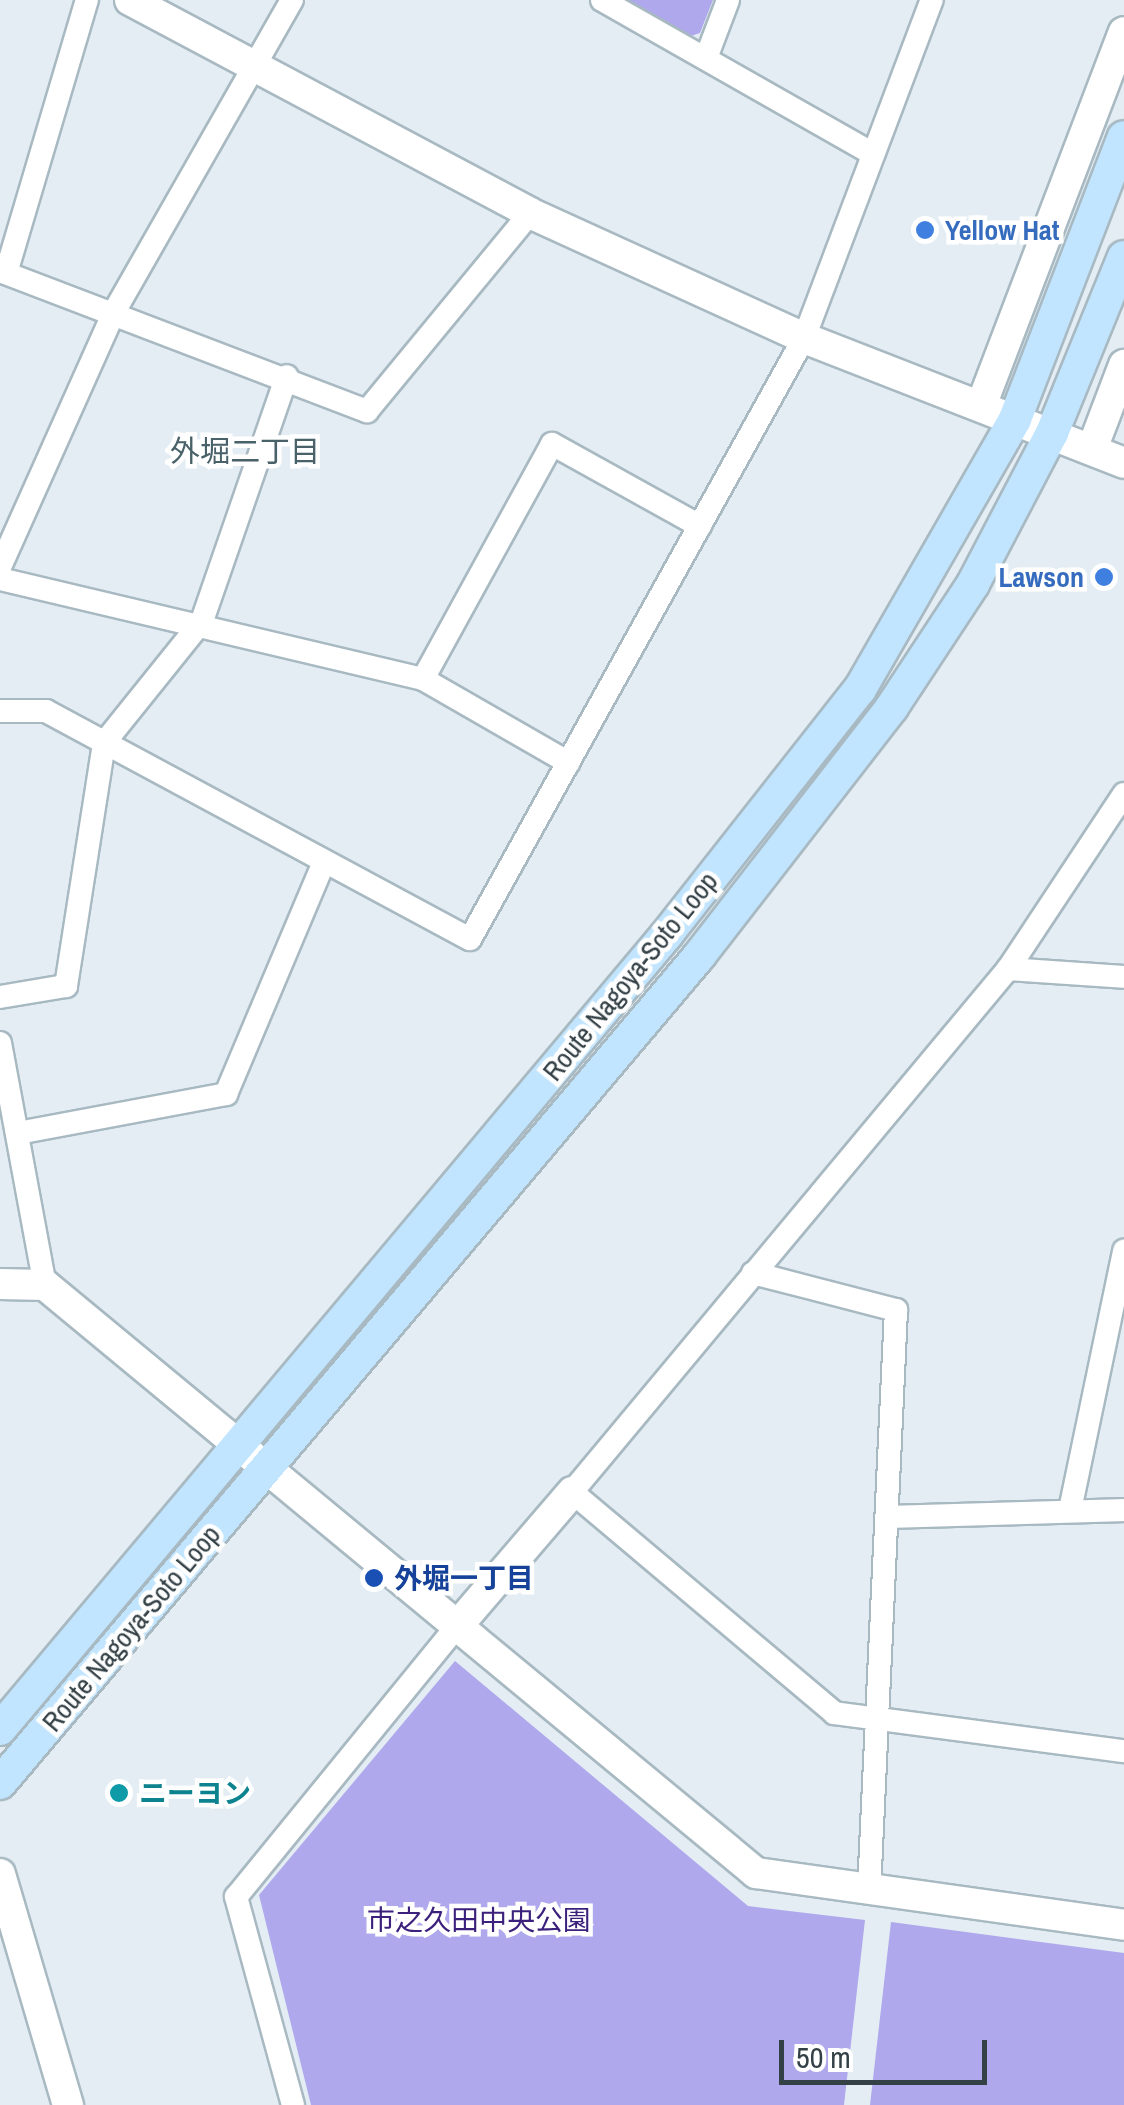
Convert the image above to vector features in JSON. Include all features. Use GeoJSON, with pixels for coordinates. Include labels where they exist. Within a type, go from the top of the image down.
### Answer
{"type":"FeatureCollection","features":[{"type":"Feature","properties":{"kind":"main road","name":"Route Nagoya-Soto Loop"},"geometry":{"type":"LineString","coordinates":[[0,1729],[243,1442],[860,689],[1016,419],[1124,137]]}},
{"type":"Feature","properties":{"kind":"main road","name":"Route Nagoya-Soto Loop"},"geometry":{"type":"LineString","coordinates":[[0,1783],[699,956],[892,707],[973,584],[1052,433],[1124,257]]}},
{"type":"Feature","properties":{"kind":"street"},"geometry":{"type":"LineString","coordinates":[[86,0],[3,272],[288,376],[367,411],[530,214]]}},
{"type":"Feature","properties":{"kind":"street"},"geometry":{"type":"LineString","coordinates":[[130,0],[530,214],[804,338],[1124,463]]}},
{"type":"Feature","properties":{"kind":"street"},"geometry":{"type":"LineString","coordinates":[[0,567],[114,312],[251,62],[292,0]]}},
{"type":"Feature","properties":{"kind":"street"},"geometry":{"type":"LineString","coordinates":[[602,0],[873,154]]}},
{"type":"Feature","properties":{"kind":"street"},"geometry":{"type":"LineString","coordinates":[[706,58],[728,0]]}},
{"type":"Feature","properties":{"kind":"street"},"geometry":{"type":"LineString","coordinates":[[0,711],[46,711],[470,939],[804,338],[932,0]]}},
{"type":"Feature","properties":{"kind":"street"},"geometry":{"type":"LineString","coordinates":[[981,406],[1124,32]]}},
{"type":"Feature","properties":{"kind":"street"},"geometry":{"type":"LineString","coordinates":[[1092,449],[1124,365]]}},
{"type":"Feature","properties":{"kind":"street"},"geometry":{"type":"LineString","coordinates":[[0,998],[66,986],[104,743],[202,621],[288,376]]}},
{"type":"Feature","properties":{"kind":"street"},"geometry":{"type":"LineString","coordinates":[[424,679],[552,444],[700,526]]}},
{"type":"Feature","properties":{"kind":"street"},"geometry":{"type":"LineString","coordinates":[[0,578],[202,621],[424,679],[569,763]]}},
{"type":"Feature","properties":{"kind":"street"},"geometry":{"type":"LineString","coordinates":[[293,2105],[236,1897],[459,1624],[1008,969],[1124,794]]}},
{"type":"Feature","properties":{"kind":"street"},"geometry":{"type":"LineString","coordinates":[[18,1133],[226,1094],[324,862]]}},
{"type":"Feature","properties":{"kind":"street"},"geometry":{"type":"LineString","coordinates":[[1008,969],[1124,977]]}},
{"type":"Feature","properties":{"kind":"street"},"geometry":{"type":"LineString","coordinates":[[0,1043],[45,1285]]}},
{"type":"Feature","properties":{"kind":"street"},"geometry":{"type":"LineString","coordinates":[[1070,1510],[1120,1289],[1124,1251]]}},
{"type":"Feature","properties":{"kind":"street"},"geometry":{"type":"LineString","coordinates":[[753,1274],[896,1310],[890,1518],[869,1892]]}},
{"type":"Feature","properties":{"kind":"street"},"geometry":{"type":"LineString","coordinates":[[0,1284],[45,1285],[243,1442],[756,1873],[869,1892],[1124,1925]]}},
{"type":"Feature","properties":{"kind":"street"},"geometry":{"type":"LineString","coordinates":[[572,1492],[834,1713],[1124,1751]]}},
{"type":"Feature","properties":{"kind":"street"},"geometry":{"type":"LineString","coordinates":[[890,1518],[1124,1510]]}},
{"type":"Feature","properties":{"kind":"street"},"geometry":{"type":"LineString","coordinates":[[0,1874],[68,2105]]}},
{"type":"Feature","properties":{"kind":"green space"},"geometry":{"type":"Polygon","coordinates":[[[624,0],[713,0],[700,33],[688,37],[624,0]]]}},
{"type":"Feature","properties":{"kind":"green space","name":"市之久田中央公園"},"geometry":{"type":"Polygon","coordinates":[[[455,1661],[748,1906],[865,1920],[844,2105],[311,2105],[259,1895],[455,1661]]]}},
{"type":"Feature","properties":{"kind":"green space"},"geometry":{"type":"Polygon","coordinates":[[[891,1922],[1124,1953],[1124,2105],[870,2105],[891,1922]]]}},
{"type":"Feature","properties":{"kind":"place","name":"Yellow Hat"},"geometry":{"type":"Point","coordinates":[925,230]}},
{"type":"Feature","properties":{"kind":"place","name":"Lawson"},"geometry":{"type":"Point","coordinates":[1104,577]}},
{"type":"Feature","properties":{"kind":"place","name":"外堀一丁目"},"geometry":{"type":"Point","coordinates":[374,1578]}},
{"type":"Feature","properties":{"kind":"place","name":"ニーヨン"},"geometry":{"type":"Point","coordinates":[119,1793]}},
{"type":"Feature","properties":{"kind":"district","name":"外堀二丁目"},"geometry":{"type":"Point","coordinates":[245,451]}}]}
